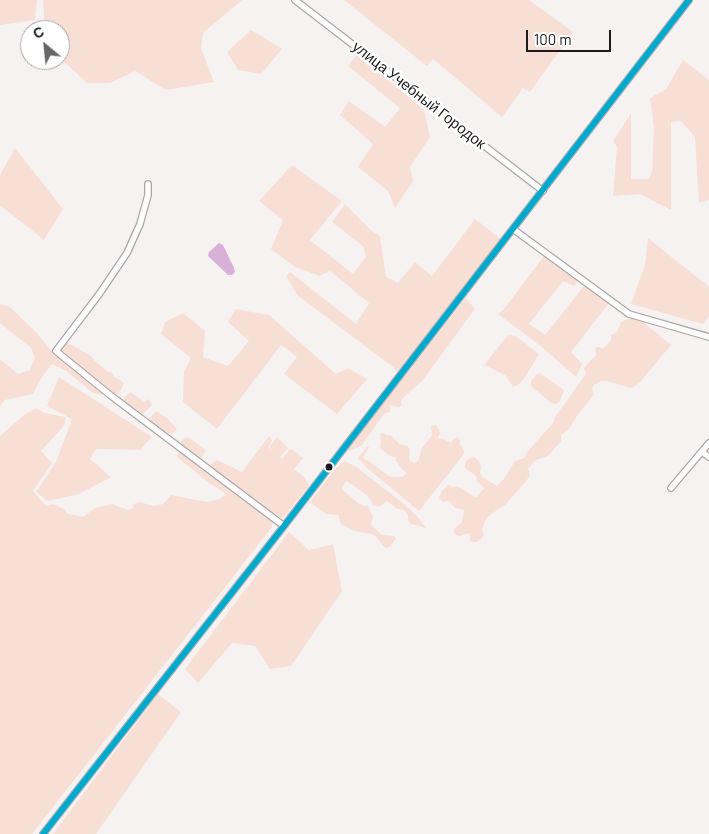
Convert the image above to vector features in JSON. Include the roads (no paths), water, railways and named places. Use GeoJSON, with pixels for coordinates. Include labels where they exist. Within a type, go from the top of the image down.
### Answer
{"type":"FeatureCollection","features":[{"type":"Feature","properties":{"kind":"street","name":"улица Учебный Городок"},"geometry":{"type":"LineString","coordinates":[[295,0],[543,191]]}},
{"type":"Feature","properties":{"kind":"street"},"geometry":{"type":"LineString","coordinates":[[43,834],[284,526],[688,0]]}},
{"type":"Feature","properties":{"kind":"street"},"geometry":{"type":"LineString","coordinates":[[148,184],[148,195],[140,224],[127,253],[100,294],[56,351],[110,395],[284,526]]}},
{"type":"Feature","properties":{"kind":"street"},"geometry":{"type":"LineString","coordinates":[[513,229],[629,314],[709,337]]}},
{"type":"Feature","properties":{"kind":"street"},"geometry":{"type":"LineString","coordinates":[[671,488],[709,443]]}},
{"type":"Feature","properties":{"kind":"street"},"geometry":{"type":"LineString","coordinates":[[702,452],[709,457]]}}]}
